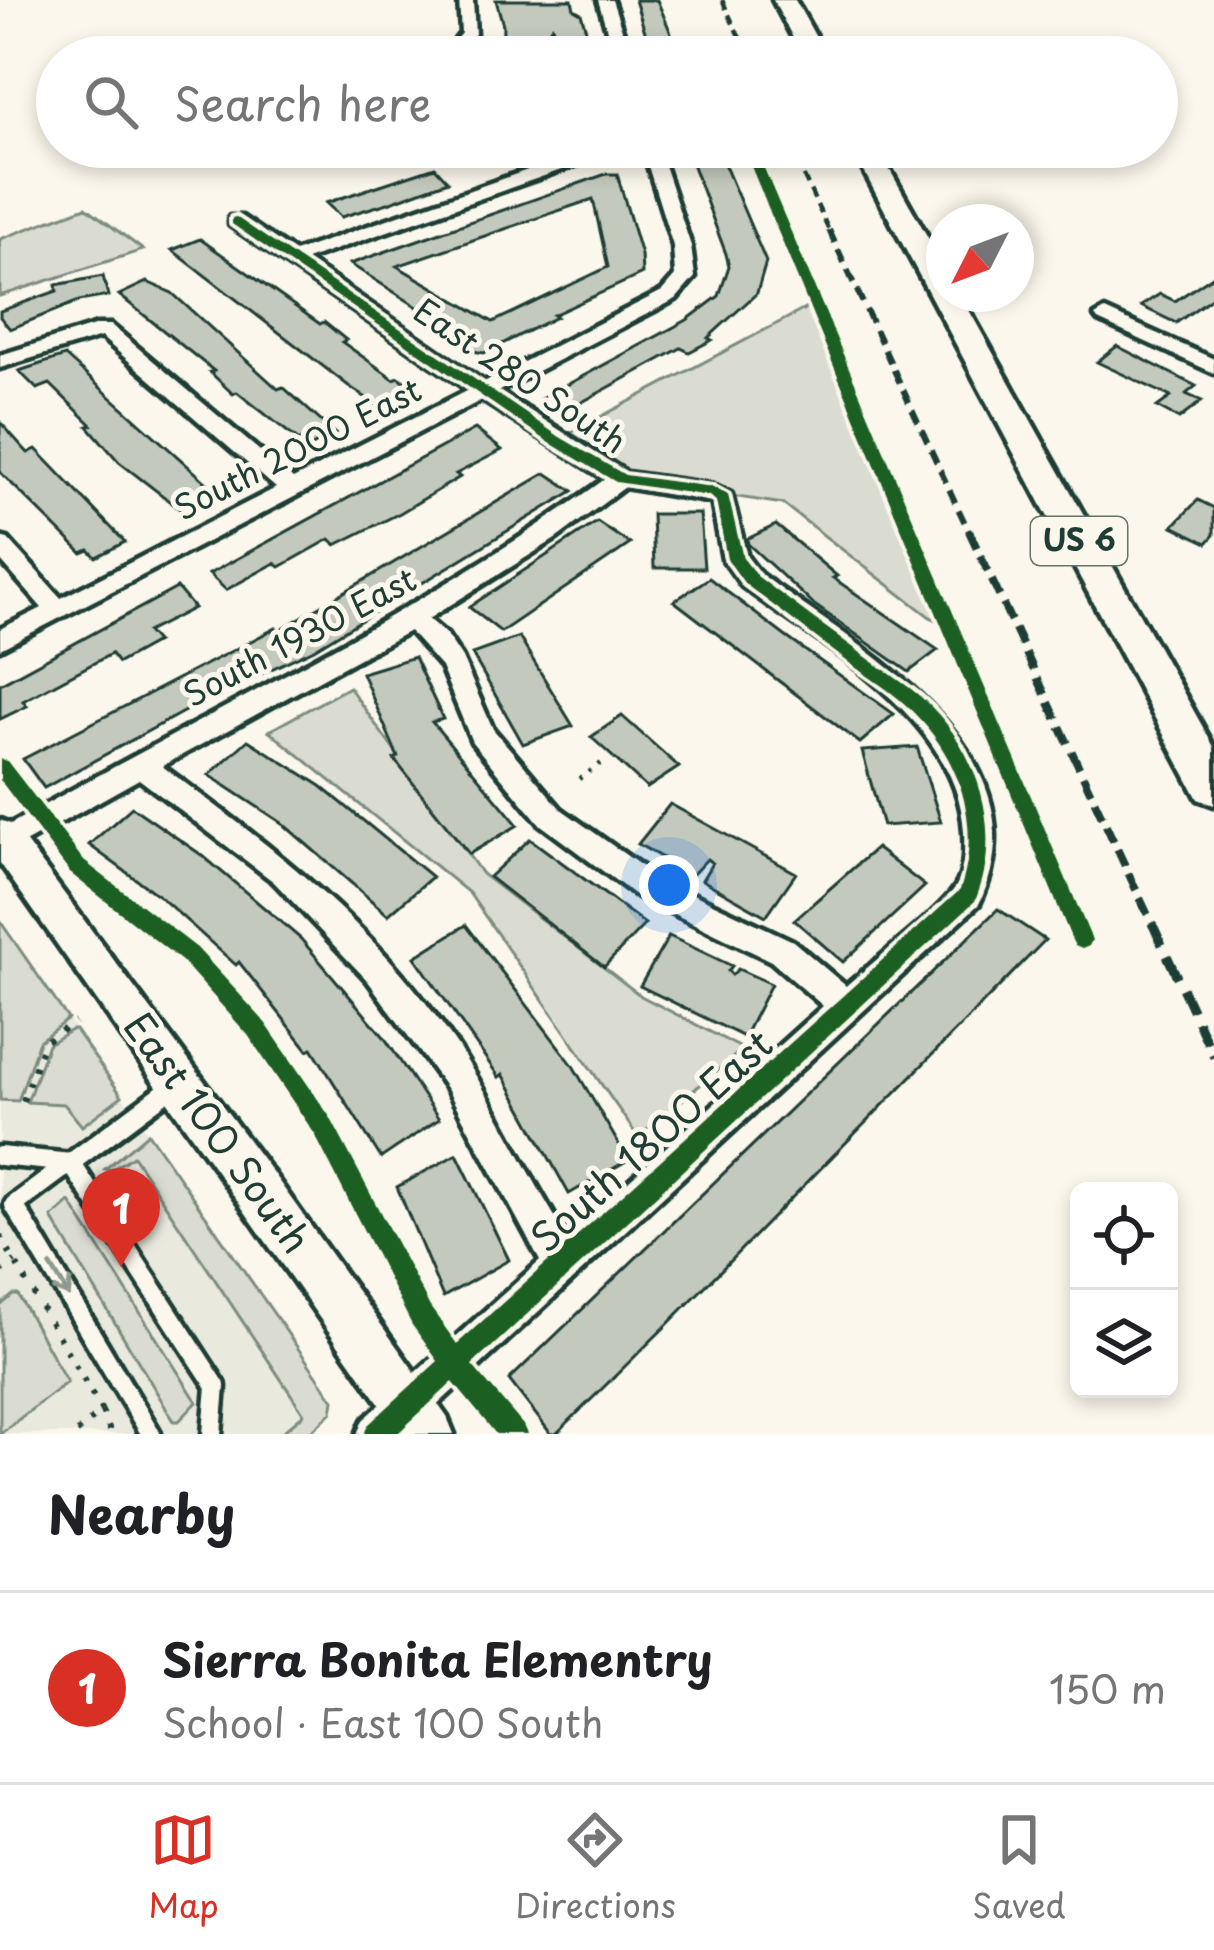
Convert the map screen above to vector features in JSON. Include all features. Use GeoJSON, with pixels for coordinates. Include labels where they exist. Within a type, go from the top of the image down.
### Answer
{"type":"FeatureCollection","features":[{"type":"Feature","properties":{"kind":"highway"},"geometry":{"type":"LineString","coordinates":[[784,0],[804,36]]}},
{"type":"Feature","properties":{"kind":"highway","name":"US 6"},"geometry":{"type":"LineString","coordinates":[[875,168],[926,261]]}},
{"type":"Feature","properties":{"kind":"highway","name":"US 6"},"geometry":{"type":"LineString","coordinates":[[954,312],[1214,787]]}},
{"type":"Feature","properties":{"kind":"street"},"geometry":{"type":"LineString","coordinates":[[466,0],[466,36]]}},
{"type":"Feature","properties":{"kind":"street"},"geometry":{"type":"LineString","coordinates":[[605,0],[616,36]]}},
{"type":"Feature","properties":{"kind":"street"},"geometry":{"type":"LineString","coordinates":[[292,259],[551,168]]}},
{"type":"Feature","properties":{"kind":"street","name":"South 2000 East"},"geometry":{"type":"LineString","coordinates":[[0,640],[659,301],[685,277],[682,246],[657,168]]}},
{"type":"Feature","properties":{"kind":"street","name":"East 280 South"},"geometry":{"type":"LineString","coordinates":[[236,221],[621,479],[713,492],[723,500],[735,559],[751,580],[941,727],[978,805],[981,853],[968,895]]}},
{"type":"Feature","properties":{"kind":"street"},"geometry":{"type":"LineString","coordinates":[[1105,316],[1204,362],[1214,343]]}},
{"type":"Feature","properties":{"kind":"street"},"geometry":{"type":"LineString","coordinates":[[0,362],[104,329],[292,490]]}},
{"type":"Feature","properties":{"kind":"street","name":"South 1930 East"},"geometry":{"type":"LineString","coordinates":[[3,839],[412,620],[621,479]]}},
{"type":"Feature","properties":{"kind":"street"},"geometry":{"type":"LineString","coordinates":[[0,545],[58,610]]}},
{"type":"Feature","properties":{"kind":"street"},"geometry":{"type":"LineString","coordinates":[[412,620],[438,642],[453,664],[482,735],[551,817],[581,844],[646,886],[782,951],[847,1007]]}},
{"type":"Feature","properties":{"kind":"street"},"geometry":{"type":"LineString","coordinates":[[140,765],[255,849],[351,935],[445,1056],[565,1266]]}},
{"type":"Feature","properties":{"kind":"street","name":"East 100 South"},"geometry":{"type":"LineString","coordinates":[[3,839],[420,1419]]}},
{"type":"Feature","properties":{"kind":"street","name":"South 1800 East"},"geometry":{"type":"LineString","coordinates":[[377,1434],[420,1419],[565,1266],[968,895]]}},
{"type":"Feature","properties":{"kind":"lane"},"geometry":{"type":"LineString","coordinates":[[151,1434],[14,1205],[180,1082]]}},
{"type":"Feature","properties":{"kind":"lane"},"geometry":{"type":"LineString","coordinates":[[0,1156],[71,1163]]}},
{"type":"Feature","properties":{"kind":"lane"},"geometry":{"type":"LineString","coordinates":[[71,1163],[216,1386],[212,1434]]}},
{"type":"Feature","properties":{"kind":"path"},"geometry":{"type":"LineString","coordinates":[[579,779],[603,762]]}},
{"type":"Feature","properties":{"kind":"path"},"geometry":{"type":"LineString","coordinates":[[22,1101],[44,1042],[75,1022]]}},
{"type":"Feature","properties":{"kind":"path"},"geometry":{"type":"LineString","coordinates":[[0,1236],[111,1434]]}},
{"type":"Feature","properties":{"kind":"path"},"geometry":{"type":"LineString","coordinates":[[0,1272],[15,1261]]}},
{"type":"Feature","properties":{"kind":"path"},"geometry":{"type":"LineString","coordinates":[[75,1434],[102,1412]]}},
{"type":"Feature","properties":{"kind":"shaded area"},"geometry":{"type":"Polygon","coordinates":[[[86,207],[143,250],[0,296],[0,239],[86,207]]]}},
{"type":"Feature","properties":{"kind":"shaded area"},"geometry":{"type":"Polygon","coordinates":[[[814,304],[953,627],[930,617],[783,504],[621,479],[555,441],[814,304]]]}},
{"type":"Feature","properties":{"kind":"shaded area"},"geometry":{"type":"Polygon","coordinates":[[[349,687],[482,874],[641,996],[743,1049],[638,1137],[469,893],[269,731],[349,687]]]}},
{"type":"Feature","properties":{"kind":"shaded area"},"geometry":{"type":"Polygon","coordinates":[[[0,921],[334,1400],[332,1412],[308,1434],[0,1434],[0,921]]]}},
{"type":"Feature","properties":{"kind":"shaded area"},"geometry":{"type":"Polygon","coordinates":[[[0,921],[68,1019],[39,1041],[18,1101],[0,1100],[0,921]]]}},
{"type":"Feature","properties":{"kind":"shaded area"},"geometry":{"type":"Polygon","coordinates":[[[71,1030],[122,1096],[82,1126],[64,1104],[27,1102],[48,1044],[71,1030]]]}},
{"type":"Feature","properties":{"kind":"shaded area"},"geometry":{"type":"Polygon","coordinates":[[[148,1133],[334,1400],[332,1412],[308,1434],[280,1434],[304,1414],[133,1156],[105,1169],[148,1133]]]}},
{"type":"Feature","properties":{"kind":"shaded area"},"geometry":{"type":"Polygon","coordinates":[[[70,1202],[197,1402],[179,1421],[174,1421],[52,1218],[70,1202]]]}},
{"type":"Feature","properties":{"kind":"shaded area"},"geometry":{"type":"Polygon","coordinates":[[[18,1295],[67,1382],[0,1434],[0,1306],[18,1295]]]}},
{"type":"Feature","properties":{"kind":"building"},"geometry":{"type":"Polygon","coordinates":[[[496,0],[572,0],[588,36],[556,36],[552,26],[544,36],[503,36],[496,0]]]}},
{"type":"Feature","properties":{"kind":"building"},"geometry":{"type":"Polygon","coordinates":[[[635,0],[657,0],[672,36],[646,36],[635,0]]]}},
{"type":"Feature","properties":{"kind":"building"},"geometry":{"type":"Polygon","coordinates":[[[432,168],[448,181],[341,217],[326,203],[432,168]]]}},
{"type":"Feature","properties":{"kind":"building"},"geometry":{"type":"Polygon","coordinates":[[[694,168],[726,168],[766,262],[757,293],[708,338],[712,340],[689,352],[681,348],[562,413],[541,399],[687,320],[719,296],[729,266],[694,168]]]}},
{"type":"Feature","properties":{"kind":"building"},"geometry":{"type":"Polygon","coordinates":[[[617,174],[641,255],[642,274],[484,353],[456,340],[463,336],[350,264],[617,174]],[[593,199],[397,266],[493,322],[608,267],[593,199]]]}},
{"type":"Feature","properties":{"kind":"building"},"geometry":{"type":"Polygon","coordinates":[[[200,239],[320,324],[324,322],[346,340],[342,342],[394,379],[399,377],[419,392],[384,410],[350,387],[172,250],[200,239]]]}},
{"type":"Feature","properties":{"kind":"building"},"geometry":{"type":"Polygon","coordinates":[[[1214,275],[1214,296],[1176,323],[1141,306],[1160,294],[1175,301],[1214,275]]]}},
{"type":"Feature","properties":{"kind":"building"},"geometry":{"type":"Polygon","coordinates":[[[103,276],[108,296],[79,301],[10,329],[0,317],[0,311],[57,291],[56,285],[103,276]]]}},
{"type":"Feature","properties":{"kind":"building"},"geometry":{"type":"Polygon","coordinates":[[[147,282],[172,293],[335,434],[308,448],[237,392],[233,394],[210,372],[214,371],[119,295],[147,282]]]}},
{"type":"Feature","properties":{"kind":"building"},"geometry":{"type":"Polygon","coordinates":[[[1117,346],[1196,386],[1186,394],[1202,401],[1179,419],[1157,407],[1171,397],[1097,362],[1117,346]]]}},
{"type":"Feature","properties":{"kind":"building"},"geometry":{"type":"Polygon","coordinates":[[[65,356],[223,493],[185,513],[119,462],[88,426],[92,425],[50,384],[37,389],[19,371],[65,356]]]}},
{"type":"Feature","properties":{"kind":"building"},"geometry":{"type":"Polygon","coordinates":[[[0,422],[28,453],[36,449],[125,542],[96,557],[89,550],[82,553],[0,472],[0,422]]]}},
{"type":"Feature","properties":{"kind":"building"},"geometry":{"type":"Polygon","coordinates":[[[475,429],[502,450],[456,474],[460,477],[400,513],[336,545],[330,539],[280,567],[275,563],[226,590],[209,574],[475,429]]]}},
{"type":"Feature","properties":{"kind":"building"},"geometry":{"type":"Polygon","coordinates":[[[546,473],[573,491],[314,649],[205,700],[44,788],[23,759],[278,631],[546,473]]]}},
{"type":"Feature","properties":{"kind":"building"},"geometry":{"type":"Polygon","coordinates":[[[1198,500],[1214,508],[1214,535],[1207,543],[1173,526],[1198,500]]]}},
{"type":"Feature","properties":{"kind":"building"},"geometry":{"type":"Polygon","coordinates":[[[652,514],[700,514],[704,568],[654,568],[652,514]]]}},
{"type":"Feature","properties":{"kind":"building"},"geometry":{"type":"Polygon","coordinates":[[[597,522],[630,544],[501,632],[469,607],[597,522]]]}},
{"type":"Feature","properties":{"kind":"building"},"geometry":{"type":"Polygon","coordinates":[[[776,525],[837,576],[833,578],[938,650],[909,672],[813,604],[748,544],[747,539],[776,525]]]}},
{"type":"Feature","properties":{"kind":"building"},"geometry":{"type":"Polygon","coordinates":[[[709,578],[894,714],[860,743],[674,601],[709,578]]]}},
{"type":"Feature","properties":{"kind":"building"},"geometry":{"type":"Polygon","coordinates":[[[177,588],[194,608],[147,632],[156,642],[118,663],[111,654],[23,701],[27,706],[0,719],[0,684],[177,588]]]}},
{"type":"Feature","properties":{"kind":"building"},"geometry":{"type":"Polygon","coordinates":[[[519,637],[573,726],[523,744],[472,654],[519,637]]]}},
{"type":"Feature","properties":{"kind":"building"},"geometry":{"type":"Polygon","coordinates":[[[414,657],[443,719],[432,722],[518,825],[469,854],[394,759],[398,757],[362,673],[414,657]]]}},
{"type":"Feature","properties":{"kind":"building"},"geometry":{"type":"Polygon","coordinates":[[[622,716],[679,767],[647,788],[591,737],[622,716]]]}},
{"type":"Feature","properties":{"kind":"building"},"geometry":{"type":"Polygon","coordinates":[[[248,740],[321,786],[432,877],[388,915],[282,823],[209,775],[248,740]]]}},
{"type":"Feature","properties":{"kind":"building"},"geometry":{"type":"Polygon","coordinates":[[[917,747],[941,822],[883,826],[862,751],[917,747]]]}},
{"type":"Feature","properties":{"kind":"building"},"geometry":{"type":"Polygon","coordinates":[[[670,804],[796,873],[766,916],[702,880],[712,863],[707,859],[692,875],[638,844],[670,804]]]}},
{"type":"Feature","properties":{"kind":"building"},"geometry":{"type":"Polygon","coordinates":[[[132,807],[203,856],[301,939],[384,1037],[439,1119],[381,1158],[312,1048],[308,1050],[239,962],[236,965],[159,896],[89,845],[132,807]]]}},
{"type":"Feature","properties":{"kind":"building"},"geometry":{"type":"Polygon","coordinates":[[[530,839],[645,924],[604,967],[489,877],[530,839]]]}},
{"type":"Feature","properties":{"kind":"building"},"geometry":{"type":"Polygon","coordinates":[[[876,848],[925,886],[843,962],[794,920],[876,848]]]}},
{"type":"Feature","properties":{"kind":"building"},"geometry":{"type":"Polygon","coordinates":[[[998,909],[1045,940],[667,1325],[551,1434],[509,1380],[998,909]]]}},
{"type":"Feature","properties":{"kind":"building"},"geometry":{"type":"Polygon","coordinates":[[[466,925],[572,1064],[628,1160],[569,1194],[503,1074],[499,1077],[415,957],[466,925]]]}},
{"type":"Feature","properties":{"kind":"building"},"geometry":{"type":"Polygon","coordinates":[[[669,936],[732,966],[728,971],[732,975],[738,969],[771,984],[744,1037],[640,986],[669,936]]]}},
{"type":"Feature","properties":{"kind":"building"},"geometry":{"type":"Polygon","coordinates":[[[457,1154],[509,1260],[443,1297],[397,1187],[457,1154]]]}},
{"type":"Feature","properties":{"kind":"railway"},"geometry":{"type":"LineString","coordinates":[[722,0],[739,36]]}},
{"type":"Feature","properties":{"kind":"railway"},"geometry":{"type":"LineString","coordinates":[[800,168],[830,233]]}},
{"type":"Feature","properties":{"kind":"railway"},"geometry":{"type":"LineString","coordinates":[[829,230],[970,534]]}},
{"type":"Feature","properties":{"kind":"railway"},"geometry":{"type":"LineString","coordinates":[[969,531],[1153,926]]}},
{"type":"Feature","properties":{"kind":"railway"},"geometry":{"type":"LineString","coordinates":[[1152,923],[1214,1057]]}},
{"type":"Feature","properties":{"kind":"cycle path"},"geometry":{"type":"LineString","coordinates":[[758,168],[1082,940]]}},
{"type":"Feature","properties":{"kind":"cycle path"},"geometry":{"type":"LineString","coordinates":[[236,221],[555,440],[621,479],[713,492],[723,499],[735,559],[751,580],[917,704],[963,768],[978,819],[980,844],[968,895],[377,1434]]}},
{"type":"Feature","properties":{"kind":"cycle path"},"geometry":{"type":"LineString","coordinates":[[0,766],[77,867],[190,955],[256,1028],[322,1125],[421,1316],[473,1388],[514,1434]]}},
{"type":"Feature","properties":{"kind":"place","name":"Sierra Bonita Elementry"},"geometry":{"type":"Point","coordinates":[121,1267]}}]}
